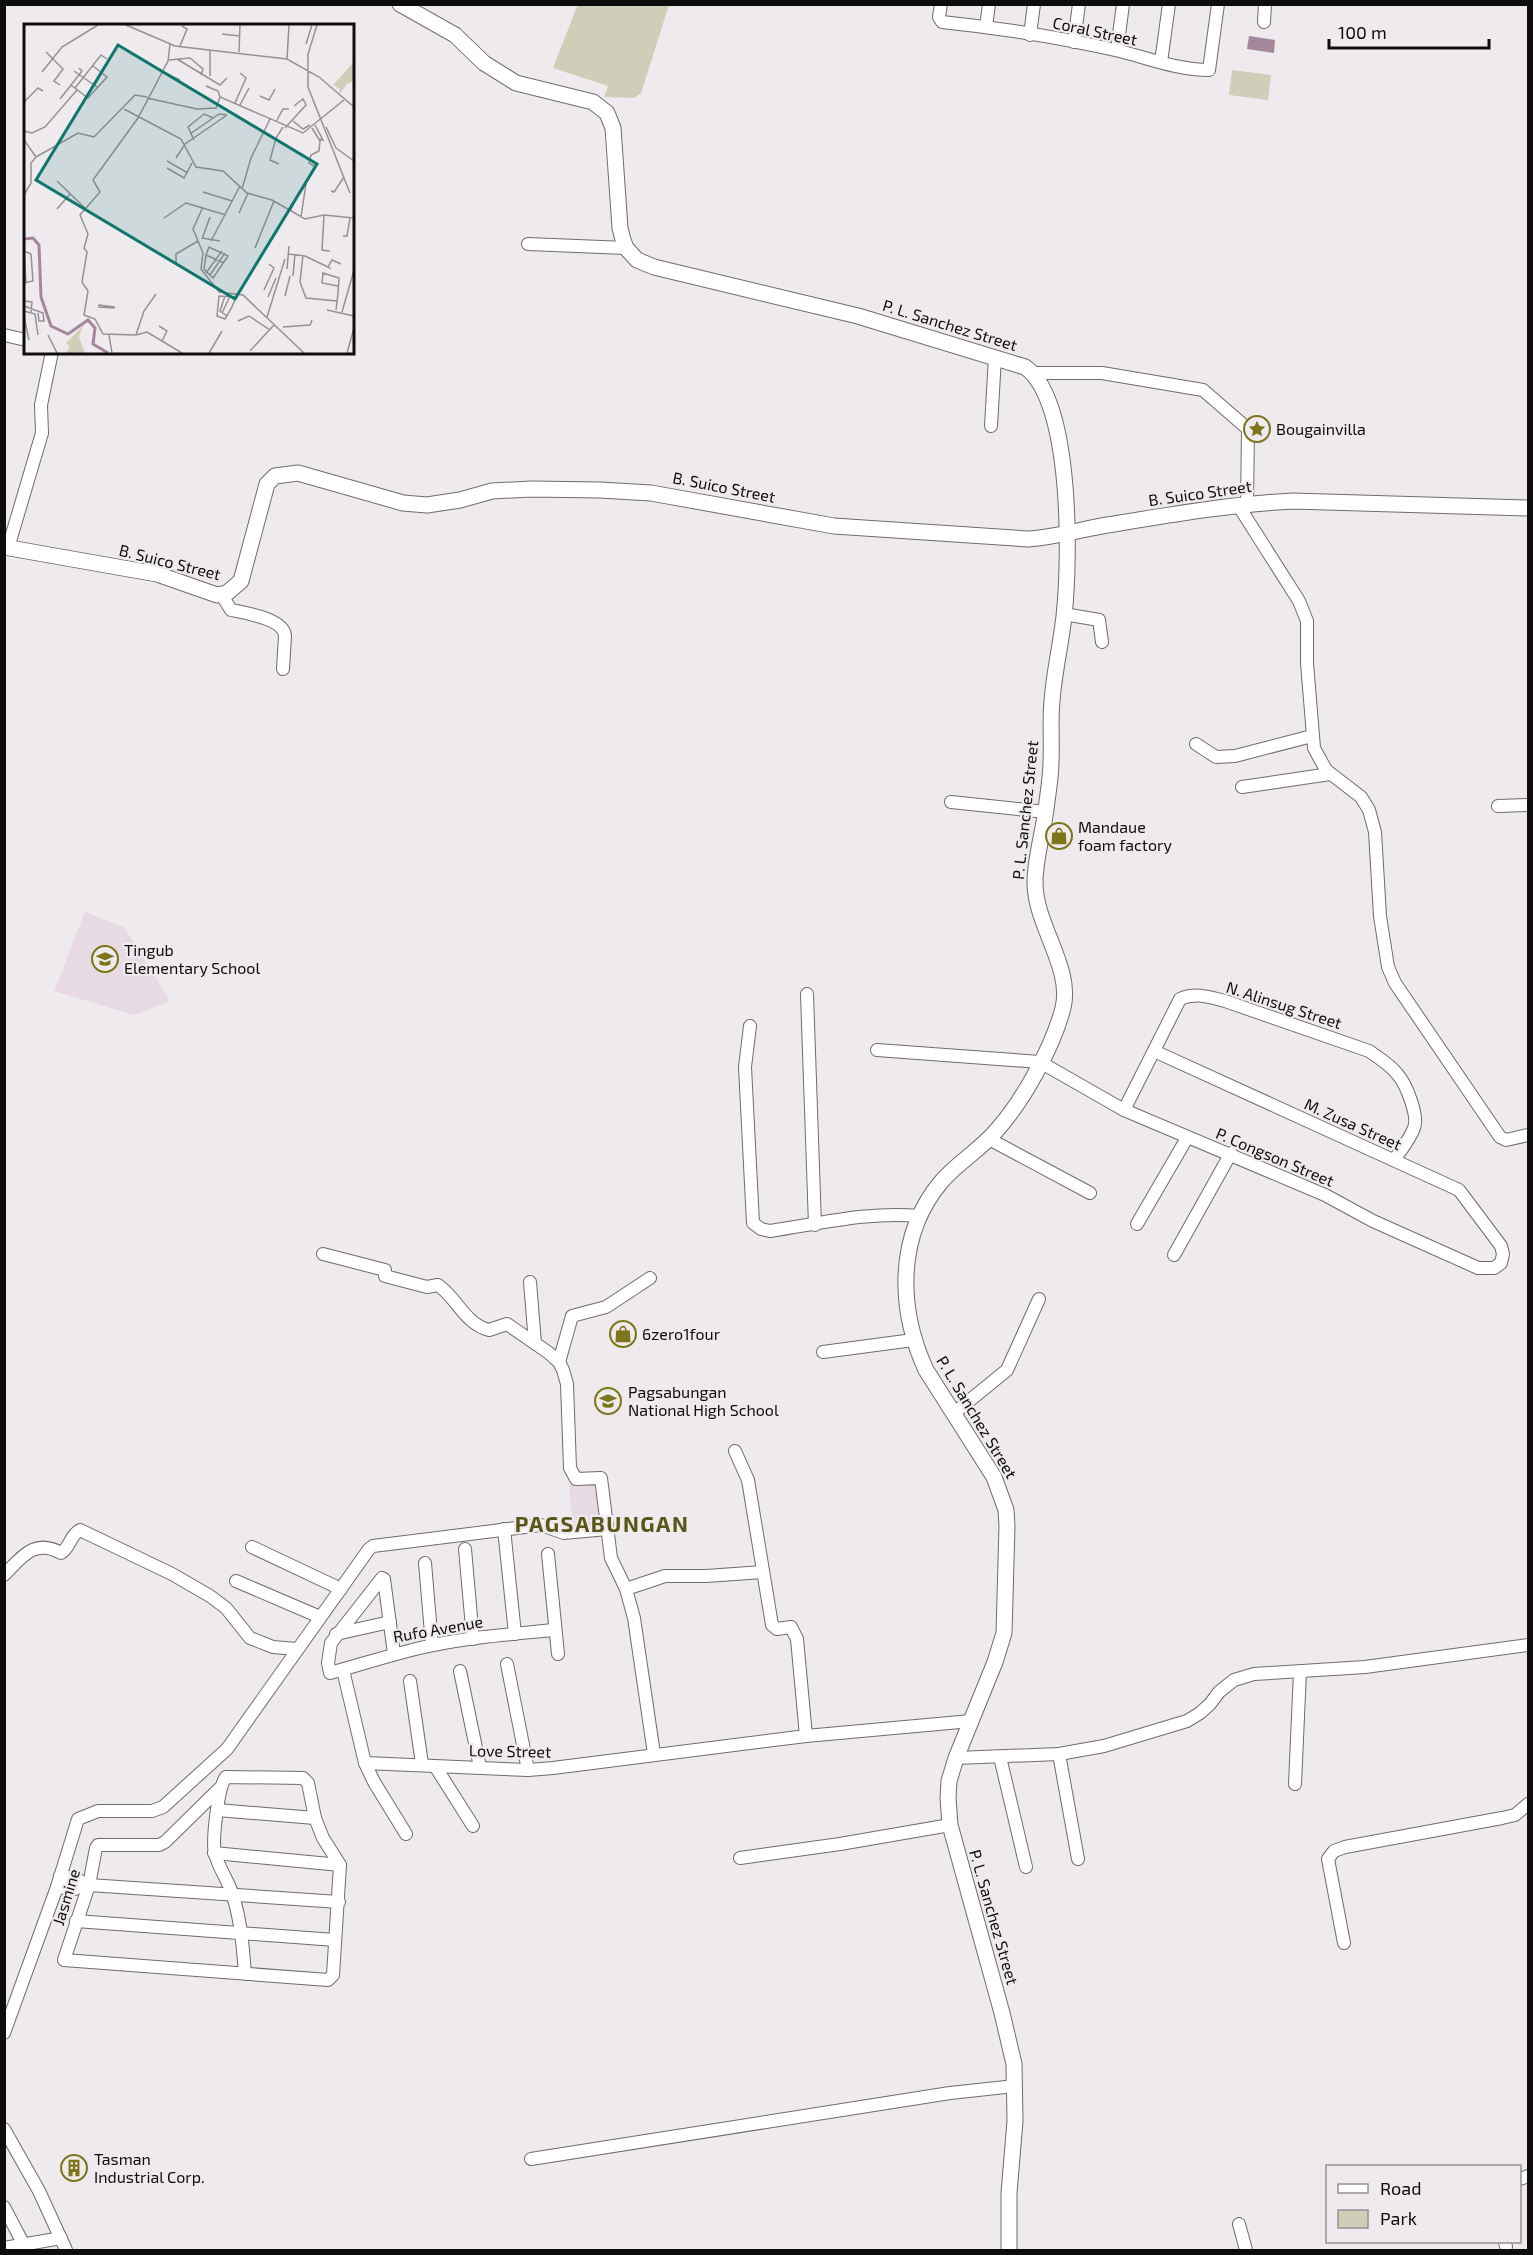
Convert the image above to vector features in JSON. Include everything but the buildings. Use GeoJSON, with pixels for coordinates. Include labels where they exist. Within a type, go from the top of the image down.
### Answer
{"type":"FeatureCollection","features":[{"type":"Feature","properties":{"kind":"street"},"geometry":{"type":"LineString","coordinates":[[400,4],[445,28],[494,71],[516,83],[582,98],[593,102],[607,113],[614,128],[620,228],[626,248],[528,244]]}},
{"type":"Feature","properties":{"kind":"street","name":"Coral Street"},"geometry":{"type":"LineString","coordinates":[[940,4],[939,20],[942,22],[1074,42],[1117,50],[1171,66],[1209,70],[1218,4]]}},
{"type":"Feature","properties":{"kind":"street"},"geometry":{"type":"LineString","coordinates":[[986,27],[989,4]]}},
{"type":"Feature","properties":{"kind":"street"},"geometry":{"type":"LineString","coordinates":[[1030,35],[1035,4]]}},
{"type":"Feature","properties":{"kind":"street"},"geometry":{"type":"LineString","coordinates":[[1074,42],[1079,4]]}},
{"type":"Feature","properties":{"kind":"street"},"geometry":{"type":"LineString","coordinates":[[1117,50],[1123,4]]}},
{"type":"Feature","properties":{"kind":"street"},"geometry":{"type":"LineString","coordinates":[[1161,62],[1169,4]]}},
{"type":"Feature","properties":{"kind":"street"},"geometry":{"type":"LineString","coordinates":[[1264,22],[1265,4]]}},
{"type":"Feature","properties":{"kind":"street","name":"P. L. Sanchez Street"},"geometry":{"type":"LineString","coordinates":[[626,248],[637,260],[654,267],[858,316],[1025,367],[1033,373],[1051,407],[1064,481],[1068,535],[1064,614],[1052,701],[1051,762],[1046,812],[1035,871],[1035,895],[1060,971],[1065,992],[1064,1004],[1060,1020],[1020,1099],[989,1139],[942,1180],[919,1216],[906,1265],[907,1307],[913,1340],[926,1370],[994,1477],[1002,1494],[1006,1518],[1004,1633],[995,1662],[956,1758],[949,1781],[948,1798],[950,1825],[1014,2064],[1015,2121],[1009,2193],[1009,2250]]}},
{"type":"Feature","properties":{"kind":"street"},"geometry":{"type":"LineString","coordinates":[[4,335],[24,340]]}},
{"type":"Feature","properties":{"kind":"street"},"geometry":{"type":"LineString","coordinates":[[6,548],[42,433],[41,405],[52,354]]}},
{"type":"Feature","properties":{"kind":"street"},"geometry":{"type":"LineString","coordinates":[[991,426],[995,357]]}},
{"type":"Feature","properties":{"kind":"street"},"geometry":{"type":"LineString","coordinates":[[1033,373],[1102,373],[1203,390],[1248,429],[1243,505],[1299,601],[1307,621],[1307,663],[1312,736],[1318,757],[1330,774],[1361,797],[1369,810],[1375,832],[1380,916],[1388,967],[1395,984],[1500,1137],[1506,1140],[1528,1135]]}},
{"type":"Feature","properties":{"kind":"street","name":"B. Suico Street"},"geometry":{"type":"LineString","coordinates":[[6,548],[157,574],[217,595],[221,594],[235,588],[242,581],[267,484],[275,476],[298,473],[403,503],[427,505],[460,501],[492,491],[600,490],[666,494],[834,526],[876,527],[1028,539],[1068,535],[1112,524],[1243,505],[1293,501],[1528,508]]}},
{"type":"Feature","properties":{"kind":"street"},"geometry":{"type":"LineString","coordinates":[[221,594],[231,610],[280,625],[285,631],[283,669]]}},
{"type":"Feature","properties":{"kind":"street"},"geometry":{"type":"LineString","coordinates":[[1064,614],[1099,620],[1102,642]]}},
{"type":"Feature","properties":{"kind":"street"},"geometry":{"type":"LineString","coordinates":[[1196,744],[1216,757],[1235,756],[1312,736]]}},
{"type":"Feature","properties":{"kind":"street"},"geometry":{"type":"LineString","coordinates":[[1242,787],[1330,774]]}},
{"type":"Feature","properties":{"kind":"street"},"geometry":{"type":"LineString","coordinates":[[951,802],[1046,812]]}},
{"type":"Feature","properties":{"kind":"street"},"geometry":{"type":"LineString","coordinates":[[1498,806],[1528,805]]}},
{"type":"Feature","properties":{"kind":"street"},"geometry":{"type":"LineString","coordinates":[[807,994],[815,1225]]}},
{"type":"Feature","properties":{"kind":"street","name":"N. Alinsug Street"},"geometry":{"type":"LineString","coordinates":[[1124,1110],[1180,999],[1201,995],[1369,1051],[1400,1076],[1409,1096],[1415,1126],[1394,1160]]}},
{"type":"Feature","properties":{"kind":"street"},"geometry":{"type":"LineString","coordinates":[[750,1026],[745,1067],[753,1223],[760,1229],[770,1232],[872,1216],[902,1214],[919,1216]]}},
{"type":"Feature","properties":{"kind":"street"},"geometry":{"type":"LineString","coordinates":[[877,1050],[1040,1062]]}},
{"type":"Feature","properties":{"kind":"street","name":"M. Zusa Street"},"geometry":{"type":"LineString","coordinates":[[1154,1051],[1459,1190],[1501,1246],[1503,1254],[1501,1263]]}},
{"type":"Feature","properties":{"kind":"street","name":"P. Congson Street"},"geometry":{"type":"LineString","coordinates":[[1040,1062],[1124,1110],[1325,1195],[1373,1221],[1478,1268],[1494,1268],[1501,1263]]}},
{"type":"Feature","properties":{"kind":"street"},"geometry":{"type":"LineString","coordinates":[[1137,1224],[1186,1138]]}},
{"type":"Feature","properties":{"kind":"street"},"geometry":{"type":"LineString","coordinates":[[989,1139],[1090,1193]]}},
{"type":"Feature","properties":{"kind":"street"},"geometry":{"type":"LineString","coordinates":[[1174,1255],[1230,1154]]}},
{"type":"Feature","properties":{"kind":"street"},"geometry":{"type":"LineString","coordinates":[[323,1254],[385,1270],[385,1276],[427,1287],[438,1286],[447,1292],[471,1322],[489,1330],[507,1324],[559,1362],[567,1384],[570,1468],[576,1479],[601,1478],[611,1558],[626,1588],[634,1618],[654,1754]]}},
{"type":"Feature","properties":{"kind":"street"},"geometry":{"type":"LineString","coordinates":[[559,1362],[572,1315],[606,1308],[650,1278]]}},
{"type":"Feature","properties":{"kind":"street"},"geometry":{"type":"LineString","coordinates":[[530,1282],[535,1343]]}},
{"type":"Feature","properties":{"kind":"street"},"geometry":{"type":"LineString","coordinates":[[953,1414],[1007,1370],[1039,1299]]}},
{"type":"Feature","properties":{"kind":"street"},"geometry":{"type":"LineString","coordinates":[[824,1352],[913,1340]]}},
{"type":"Feature","properties":{"kind":"street"},"geometry":{"type":"LineString","coordinates":[[735,1451],[748,1480],[772,1626],[777,1629],[791,1627],[797,1639],[806,1736]]}},
{"type":"Feature","properties":{"kind":"street"},"geometry":{"type":"LineString","coordinates":[[4,2033],[78,1819],[98,1811],[152,1811],[163,1807],[227,1749],[369,1549],[373,1546],[541,1525],[564,1533],[607,1529]]}},
{"type":"Feature","properties":{"kind":"street"},"geometry":{"type":"LineString","coordinates":[[504,1529],[514,1634]]}},
{"type":"Feature","properties":{"kind":"street"},"geometry":{"type":"LineString","coordinates":[[4,1575],[30,1551],[42,1546],[61,1553],[74,1534],[80,1530],[172,1574],[210,1596],[226,1608],[250,1638],[273,1647],[297,1649]]}},
{"type":"Feature","properties":{"kind":"street"},"geometry":{"type":"LineString","coordinates":[[252,1547],[341,1589]]}},
{"type":"Feature","properties":{"kind":"street"},"geometry":{"type":"LineString","coordinates":[[465,1549],[473,1639]]}},
{"type":"Feature","properties":{"kind":"street"},"geometry":{"type":"LineString","coordinates":[[548,1554],[558,1654]]}},
{"type":"Feature","properties":{"kind":"street"},"geometry":{"type":"LineString","coordinates":[[425,1563],[432,1645]]}},
{"type":"Feature","properties":{"kind":"street"},"geometry":{"type":"LineString","coordinates":[[626,1588],[666,1576],[762,1572]]}},
{"type":"Feature","properties":{"kind":"street"},"geometry":{"type":"LineString","coordinates":[[336,1634],[381,1579],[384,1579],[394,1654]]}},
{"type":"Feature","properties":{"kind":"street"},"geometry":{"type":"LineString","coordinates":[[236,1581],[320,1617]]}},
{"type":"Feature","properties":{"kind":"street"},"geometry":{"type":"LineString","coordinates":[[336,1634],[390,1622]]}},
{"type":"Feature","properties":{"kind":"street","name":"Rufo Avenue"},"geometry":{"type":"LineString","coordinates":[[336,1634],[329,1651],[330,1673],[432,1645],[554,1630]]}},
{"type":"Feature","properties":{"kind":"street"},"geometry":{"type":"LineString","coordinates":[[956,1758],[1059,1754],[1104,1746],[1187,1721],[1200,1713],[1219,1692],[1234,1680],[1254,1674],[1365,1667],[1528,1645]]}},
{"type":"Feature","properties":{"kind":"street"},"geometry":{"type":"LineString","coordinates":[[507,1664],[528,1770]]}},
{"type":"Feature","properties":{"kind":"street"},"geometry":{"type":"LineString","coordinates":[[343,1670],[365,1763],[406,1834]]}},
{"type":"Feature","properties":{"kind":"street"},"geometry":{"type":"LineString","coordinates":[[460,1671],[480,1767]]}},
{"type":"Feature","properties":{"kind":"street"},"geometry":{"type":"LineString","coordinates":[[1295,1784],[1300,1672]]}},
{"type":"Feature","properties":{"kind":"street"},"geometry":{"type":"LineString","coordinates":[[410,1681],[422,1764]]}},
{"type":"Feature","properties":{"kind":"street","name":"Love Street"},"geometry":{"type":"LineString","coordinates":[[365,1763],[528,1770],[806,1736],[971,1721]]}},
{"type":"Feature","properties":{"kind":"street"},"geometry":{"type":"LineString","coordinates":[[1059,1754],[1078,1859]]}},
{"type":"Feature","properties":{"kind":"street"},"geometry":{"type":"LineString","coordinates":[[1000,1757],[1026,1867]]}},
{"type":"Feature","properties":{"kind":"street"},"geometry":{"type":"LineString","coordinates":[[435,1766],[473,1826]]}},
{"type":"Feature","properties":{"kind":"street"},"geometry":{"type":"LineString","coordinates":[[303,1778],[308,1783],[315,1818],[340,1865],[333,1976],[328,1980],[246,1974],[233,1895],[214,1853],[217,1810],[223,1782],[303,1778]]}},
{"type":"Feature","properties":{"kind":"street","name":"Jasmine"},"geometry":{"type":"LineString","coordinates":[[223,1782],[165,1842],[159,1845],[99,1845],[96,1848],[64,1960],[246,1974]]}},
{"type":"Feature","properties":{"kind":"street"},"geometry":{"type":"LineString","coordinates":[[1344,1944],[1328,1859],[1334,1851],[1515,1815],[1528,1804]]}},
{"type":"Feature","properties":{"kind":"street"},"geometry":{"type":"LineString","coordinates":[[217,1810],[315,1818]]}},
{"type":"Feature","properties":{"kind":"street"},"geometry":{"type":"LineString","coordinates":[[740,1858],[950,1825]]}},
{"type":"Feature","properties":{"kind":"street"},"geometry":{"type":"LineString","coordinates":[[214,1853],[340,1865]]}},
{"type":"Feature","properties":{"kind":"street"},"geometry":{"type":"LineString","coordinates":[[58,1881],[75,1889],[87,1884],[339,1902]]}},
{"type":"Feature","properties":{"kind":"street"},"geometry":{"type":"LineString","coordinates":[[75,1921],[335,1940]]}},
{"type":"Feature","properties":{"kind":"street"},"geometry":{"type":"LineString","coordinates":[[531,2159],[929,2097],[1015,2086]]}},
{"type":"Feature","properties":{"kind":"street"},"geometry":{"type":"LineString","coordinates":[[4,2129],[39,2192],[63,2244],[4,2248]]}},
{"type":"Feature","properties":{"kind":"street"},"geometry":{"type":"LineString","coordinates":[[4,2207],[24,2245]]}},
{"type":"Feature","properties":{"kind":"street"},"geometry":{"type":"LineString","coordinates":[[1239,2224],[1246,2250]]}},
{"type":"Feature","properties":{"kind":"shaded area"},"geometry":{"type":"Polygon","coordinates":[[[1249,36],[1275,40],[1274,53],[1247,49],[1249,36]]]}},
{"type":"Feature","properties":{"kind":"shaded area","name":"Tingub Elementary School"},"geometry":{"type":"Polygon","coordinates":[[[85,912],[124,927],[170,1001],[134,1015],[54,991],[85,912]]]}},
{"type":"Feature","properties":{"kind":"shaded area"},"geometry":{"type":"Polygon","coordinates":[[[569,1484],[596,1484],[599,1527],[573,1530],[569,1484]]]}},
{"type":"Feature","properties":{"kind":"green space"},"geometry":{"type":"Polygon","coordinates":[[[578,4],[669,5],[641,93],[634,98],[604,97],[608,86],[553,68],[578,4]]]}},
{"type":"Feature","properties":{"kind":"green space"},"geometry":{"type":"Polygon","coordinates":[[[1232,70],[1271,75],[1268,100],[1229,95],[1232,70]]]}},
{"type":"Feature","properties":{"kind":"place","name":"Bougainvilla"},"geometry":{"type":"Point","coordinates":[1257,429]}},
{"type":"Feature","properties":{"kind":"place","name":"Mandaue foam factory"},"geometry":{"type":"Point","coordinates":[1059,836]}},
{"type":"Feature","properties":{"kind":"place","name":"Tingub Elementary School"},"geometry":{"type":"Point","coordinates":[105,959]}},
{"type":"Feature","properties":{"kind":"place","name":"6zero1four"},"geometry":{"type":"Point","coordinates":[623,1334]}},
{"type":"Feature","properties":{"kind":"place","name":"Pagsabungan National High School"},"geometry":{"type":"Point","coordinates":[608,1401]}},
{"type":"Feature","properties":{"kind":"place","name":"Tasman Industrial Corp."},"geometry":{"type":"Point","coordinates":[74,2168]}},
{"type":"Feature","properties":{"kind":"district","name":"PAGSABUNGAN"},"geometry":{"type":"Point","coordinates":[602,1524]}}]}
